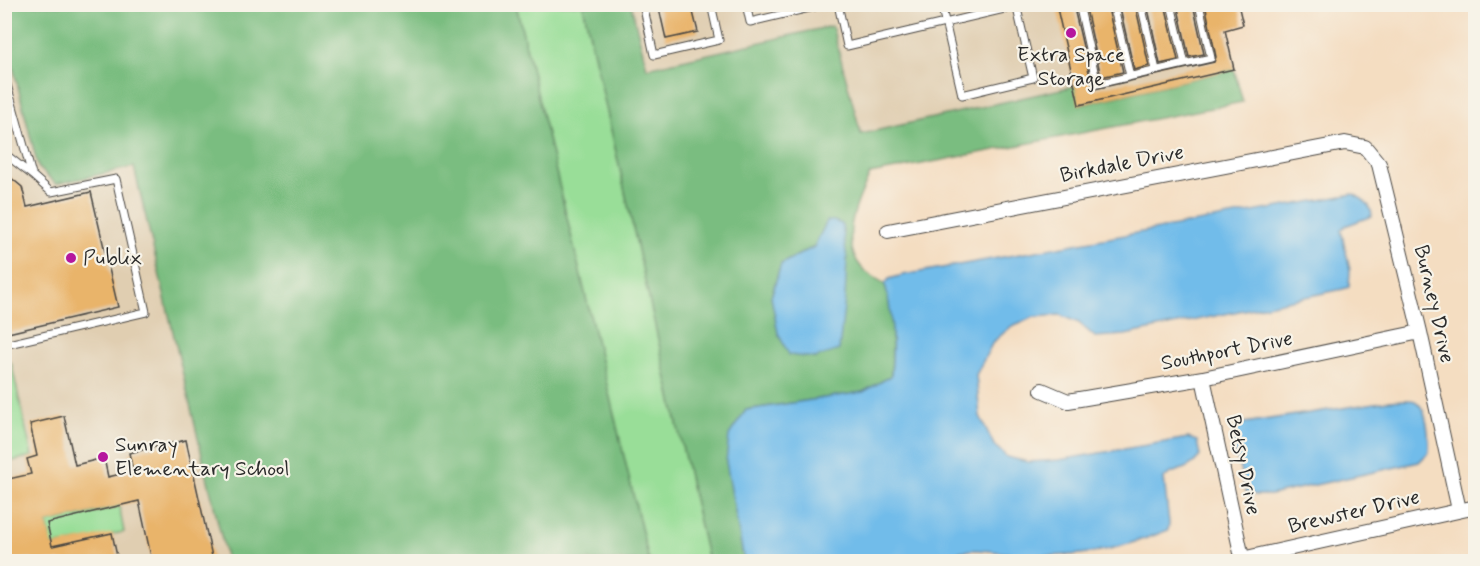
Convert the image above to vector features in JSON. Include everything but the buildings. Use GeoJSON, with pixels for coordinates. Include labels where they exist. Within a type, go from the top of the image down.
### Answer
{"type":"FeatureCollection","features":[{"type":"Feature","properties":{"kind":"street","name":"Birkdale Drive"},"geometry":{"type":"LineString","coordinates":[[888,231],[1345,143],[1365,147]]}},
{"type":"Feature","properties":{"kind":"street","name":"Burney Drive"},"geometry":{"type":"LineString","coordinates":[[1365,147],[1379,164],[1420,332],[1459,510]]}},
{"type":"Feature","properties":{"kind":"street","name":"Southport Drive"},"geometry":{"type":"LineString","coordinates":[[1042,390],[1068,401],[1203,378],[1420,332]]}},
{"type":"Feature","properties":{"kind":"street","name":"Betsy Drive"},"geometry":{"type":"LineString","coordinates":[[1203,378],[1242,560]]}},
{"type":"Feature","properties":{"kind":"street","name":"Brewster Drive"},"geometry":{"type":"LineString","coordinates":[[1242,560],[1476,507]]}},
{"type":"Feature","properties":{"kind":"lane"},"geometry":{"type":"LineString","coordinates":[[643,4],[654,55],[719,40],[711,4]]}},
{"type":"Feature","properties":{"kind":"lane"},"geometry":{"type":"LineString","coordinates":[[746,4],[750,22],[822,5]]}},
{"type":"Feature","properties":{"kind":"lane"},"geometry":{"type":"LineString","coordinates":[[838,4],[847,45],[946,23],[1016,5],[1034,78],[962,95],[946,23],[941,4]]}},
{"type":"Feature","properties":{"kind":"lane"},"geometry":{"type":"LineString","coordinates":[[1079,4],[1097,84],[1211,58],[1198,4]]}},
{"type":"Feature","properties":{"kind":"lane"},"geometry":{"type":"LineString","coordinates":[[1113,4],[1130,76]]}},
{"type":"Feature","properties":{"kind":"lane"},"geometry":{"type":"LineString","coordinates":[[1141,4],[1156,70]]}},
{"type":"Feature","properties":{"kind":"lane"},"geometry":{"type":"LineString","coordinates":[[1171,4],[1185,64]]}},
{"type":"Feature","properties":{"kind":"lane"},"geometry":{"type":"LineString","coordinates":[[4,74],[32,175]]}},
{"type":"Feature","properties":{"kind":"lane"},"geometry":{"type":"LineString","coordinates":[[4,153],[51,192],[116,179],[146,312],[4,345]]}},
{"type":"Feature","properties":{"kind":"shaded area","name":"Sunray Elementary School"},"geometry":{"type":"Polygon","coordinates":[[[4,5],[10,5],[9,51],[56,184],[134,166],[227,561],[5,561],[4,5]]]}},
{"type":"Feature","properties":{"kind":"shaded area"},"geometry":{"type":"Polygon","coordinates":[[[631,5],[1221,5],[1236,69],[1079,105],[1074,86],[860,134],[832,26],[647,68],[631,5]]]}},
{"type":"Feature","properties":{"kind":"green space"},"geometry":{"type":"Polygon","coordinates":[[[10,5],[516,5],[649,561],[227,561],[134,167],[56,184],[38,167],[9,51],[10,5]]]}},
{"type":"Feature","properties":{"kind":"green space"},"geometry":{"type":"Polygon","coordinates":[[[516,5],[583,5],[708,561],[649,561],[516,5]]]}},
{"type":"Feature","properties":{"kind":"green space"},"geometry":{"type":"Polygon","coordinates":[[[583,5],[631,5],[647,68],[832,26],[861,134],[1075,86],[1080,105],[1234,69],[1243,102],[870,174],[855,209],[851,245],[862,268],[885,284],[892,330],[891,376],[863,392],[746,410],[727,462],[744,561],[708,561],[583,5]],[[827,222],[814,247],[781,264],[771,297],[815,358],[827,222]]]}},
{"type":"Feature","properties":{"kind":"green space"},"geometry":{"type":"Polygon","coordinates":[[[11,362],[32,456],[5,463],[5,364],[11,362]]]}},
{"type":"Feature","properties":{"kind":"green space"},"geometry":{"type":"Polygon","coordinates":[[[119,505],[124,532],[52,546],[47,523],[115,508],[119,505]]]}},
{"type":"Feature","properties":{"kind":"water"},"geometry":{"type":"Polygon","coordinates":[[[1353,194],[1366,202],[1372,216],[1345,226],[1341,230],[1350,270],[1349,287],[1125,335],[1095,337],[1079,323],[1060,315],[1034,317],[1012,326],[993,342],[976,375],[980,416],[994,445],[1007,457],[1028,462],[1059,460],[1188,438],[1197,441],[1200,456],[1191,465],[1164,478],[1168,530],[1119,547],[1072,555],[1023,555],[969,550],[949,555],[939,561],[744,561],[726,462],[729,435],[746,410],[863,392],[891,376],[892,329],[885,284],[889,279],[1353,194]]]}},
{"type":"Feature","properties":{"kind":"water"},"geometry":{"type":"Polygon","coordinates":[[[827,221],[842,224],[847,259],[839,350],[815,358],[789,355],[778,333],[771,297],[781,264],[814,247],[827,221]]]}},
{"type":"Feature","properties":{"kind":"water"},"geometry":{"type":"Polygon","coordinates":[[[1405,400],[1415,401],[1419,405],[1427,424],[1429,452],[1419,462],[1270,495],[1246,492],[1232,439],[1234,430],[1244,423],[1405,400]]]}},
{"type":"Feature","properties":{"kind":"place","name":"Extra Space Storage"},"geometry":{"type":"Point","coordinates":[1071,33]}},
{"type":"Feature","properties":{"kind":"place","name":"Publix"},"geometry":{"type":"Point","coordinates":[71,258]}},
{"type":"Feature","properties":{"kind":"place","name":"Sunray Elementary School"},"geometry":{"type":"Point","coordinates":[103,457]}}]}
